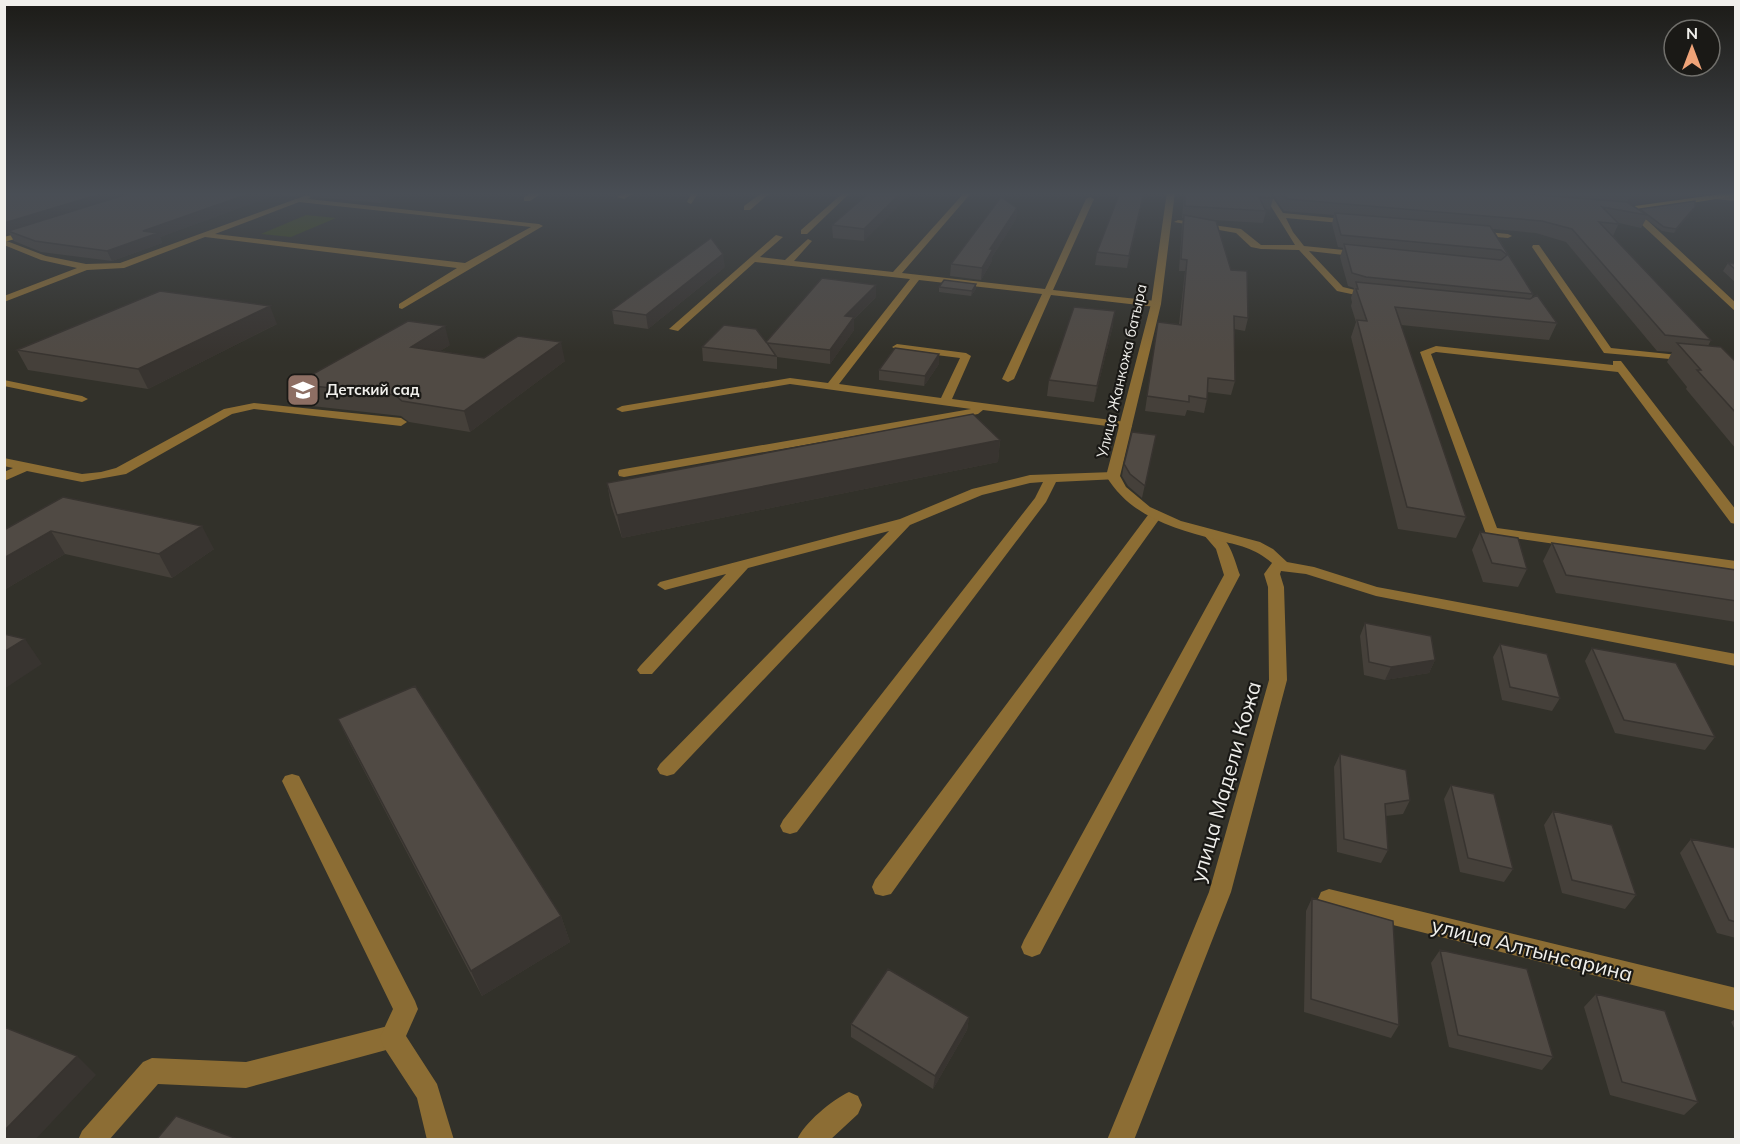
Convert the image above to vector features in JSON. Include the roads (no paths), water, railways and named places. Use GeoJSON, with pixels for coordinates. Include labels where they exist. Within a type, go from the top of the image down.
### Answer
{"type":"FeatureCollection","features":[{"type":"Feature","properties":{"kind":"street"},"geometry":{"type":"LineString","coordinates":[[14,245],[44,258],[86,267],[120,266],[178,245]]}},
{"type":"Feature","properties":{"kind":"street"},"geometry":{"type":"LineString","coordinates":[[287,245],[466,266]]}},
{"type":"Feature","properties":{"kind":"street"},"geometry":{"type":"LineString","coordinates":[[402,306],[504,245]]}},
{"type":"Feature","properties":{"kind":"street"},"geometry":{"type":"LineString","coordinates":[[674,329],[770,245]]}},
{"type":"Feature","properties":{"kind":"street"},"geometry":{"type":"LineString","coordinates":[[787,263],[804,245]]}},
{"type":"Feature","properties":{"kind":"street"},"geometry":{"type":"LineString","coordinates":[[894,276],[921,245]]}},
{"type":"Feature","properties":{"kind":"street"},"geometry":{"type":"LineString","coordinates":[[1008,379],[1069,245]]}},
{"type":"Feature","properties":{"kind":"street","name":"Улица Жанкожа батыра"},"geometry":{"type":"LineString","coordinates":[[1164,245],[1156,304],[1113,476],[1120,491],[1138,505],[1210,534],[1257,546],[1281,564]]}},
{"type":"Feature","properties":{"kind":"street"},"geometry":{"type":"LineString","coordinates":[[1255,245],[1370,255]]}},
{"type":"Feature","properties":{"kind":"street"},"geometry":{"type":"LineString","coordinates":[[1299,245],[1340,289],[1360,296],[1383,298]]}},
{"type":"Feature","properties":{"kind":"street"},"geometry":{"type":"LineString","coordinates":[[1669,245],[1736,309]]}},
{"type":"Feature","properties":{"kind":"street"},"geometry":{"type":"LineString","coordinates":[[1536,247],[1608,351],[1736,520]]}},
{"type":"Feature","properties":{"kind":"street"},"geometry":{"type":"LineString","coordinates":[[753,260],[1047,294],[1156,304]]}},
{"type":"Feature","properties":{"kind":"street"},"geometry":{"type":"LineString","coordinates":[[4,299],[86,267]]}},
{"type":"Feature","properties":{"kind":"street"},"geometry":{"type":"LineString","coordinates":[[831,387],[916,278]]}},
{"type":"Feature","properties":{"kind":"street"},"geometry":{"type":"LineString","coordinates":[[897,347],[966,356],[945,402]]}},
{"type":"Feature","properties":{"kind":"street"},"geometry":{"type":"LineString","coordinates":[[1622,369],[1436,349],[1425,352],[1491,531],[1736,566]]}},
{"type":"Feature","properties":{"kind":"street"},"geometry":{"type":"LineString","coordinates":[[1608,351],[1701,361]]}},
{"type":"Feature","properties":{"kind":"street"},"geometry":{"type":"LineString","coordinates":[[622,409],[790,381],[1126,426]]}},
{"type":"Feature","properties":{"kind":"street"},"geometry":{"type":"LineString","coordinates":[[4,383],[82,399]]}},
{"type":"Feature","properties":{"kind":"street"},"geometry":{"type":"LineString","coordinates":[[4,462],[82,478],[111,474],[121,471],[228,411],[254,406],[401,422]]}},
{"type":"Feature","properties":{"kind":"street"},"geometry":{"type":"LineString","coordinates":[[624,473],[993,408]]}},
{"type":"Feature","properties":{"kind":"street"},"geometry":{"type":"LineString","coordinates":[[4,477],[27,466]]}},
{"type":"Feature","properties":{"kind":"street"},"geometry":{"type":"LineString","coordinates":[[665,585],[905,522],[977,492],[1030,479],[1113,476]]}},
{"type":"Feature","properties":{"kind":"street"},"geometry":{"type":"LineString","coordinates":[[790,826],[1041,499],[1052,478]]}},
{"type":"Feature","properties":{"kind":"street"},"geometry":{"type":"LineString","coordinates":[[883,887],[1156,514]]}},
{"type":"Feature","properties":{"kind":"street"},"geometry":{"type":"LineString","coordinates":[[666,769],[905,522]]}},
{"type":"Feature","properties":{"kind":"street"},"geometry":{"type":"LineString","coordinates":[[1032,947],[1232,575],[1223,548],[1210,534]]}},
{"type":"Feature","properties":{"kind":"street"},"geometry":{"type":"LineString","coordinates":[[646,670],[743,564]]}},
{"type":"Feature","properties":{"kind":"street"},"geometry":{"type":"LineString","coordinates":[[1281,564],[1372,590],[1736,660]]}},
{"type":"Feature","properties":{"kind":"street","name":"улица Мадели Кожа"},"geometry":{"type":"LineString","coordinates":[[1120,1140],[1223,881],[1278,680],[1276,587],[1272,574],[1275,567],[1281,564]]}},
{"type":"Feature","properties":{"kind":"street"},"geometry":{"type":"LineString","coordinates":[[91,1140],[152,1071],[246,1075],[392,1037],[406,1009],[292,781]]}},
{"type":"Feature","properties":{"kind":"street","name":"улица Алтынсарина"},"geometry":{"type":"LineString","coordinates":[[1329,899],[1736,1000]]}},
{"type":"Feature","properties":{"kind":"street"},"geometry":{"type":"LineString","coordinates":[[392,1037],[428,1093],[441,1140]]}},
{"type":"Feature","properties":{"kind":"street"},"geometry":{"type":"LineString","coordinates":[[810,1140],[849,1106]]}},
{"type":"Feature","properties":{"kind":"place","name":"Детский сад"},"geometry":{"type":"Point","coordinates":[303,390]}}]}
